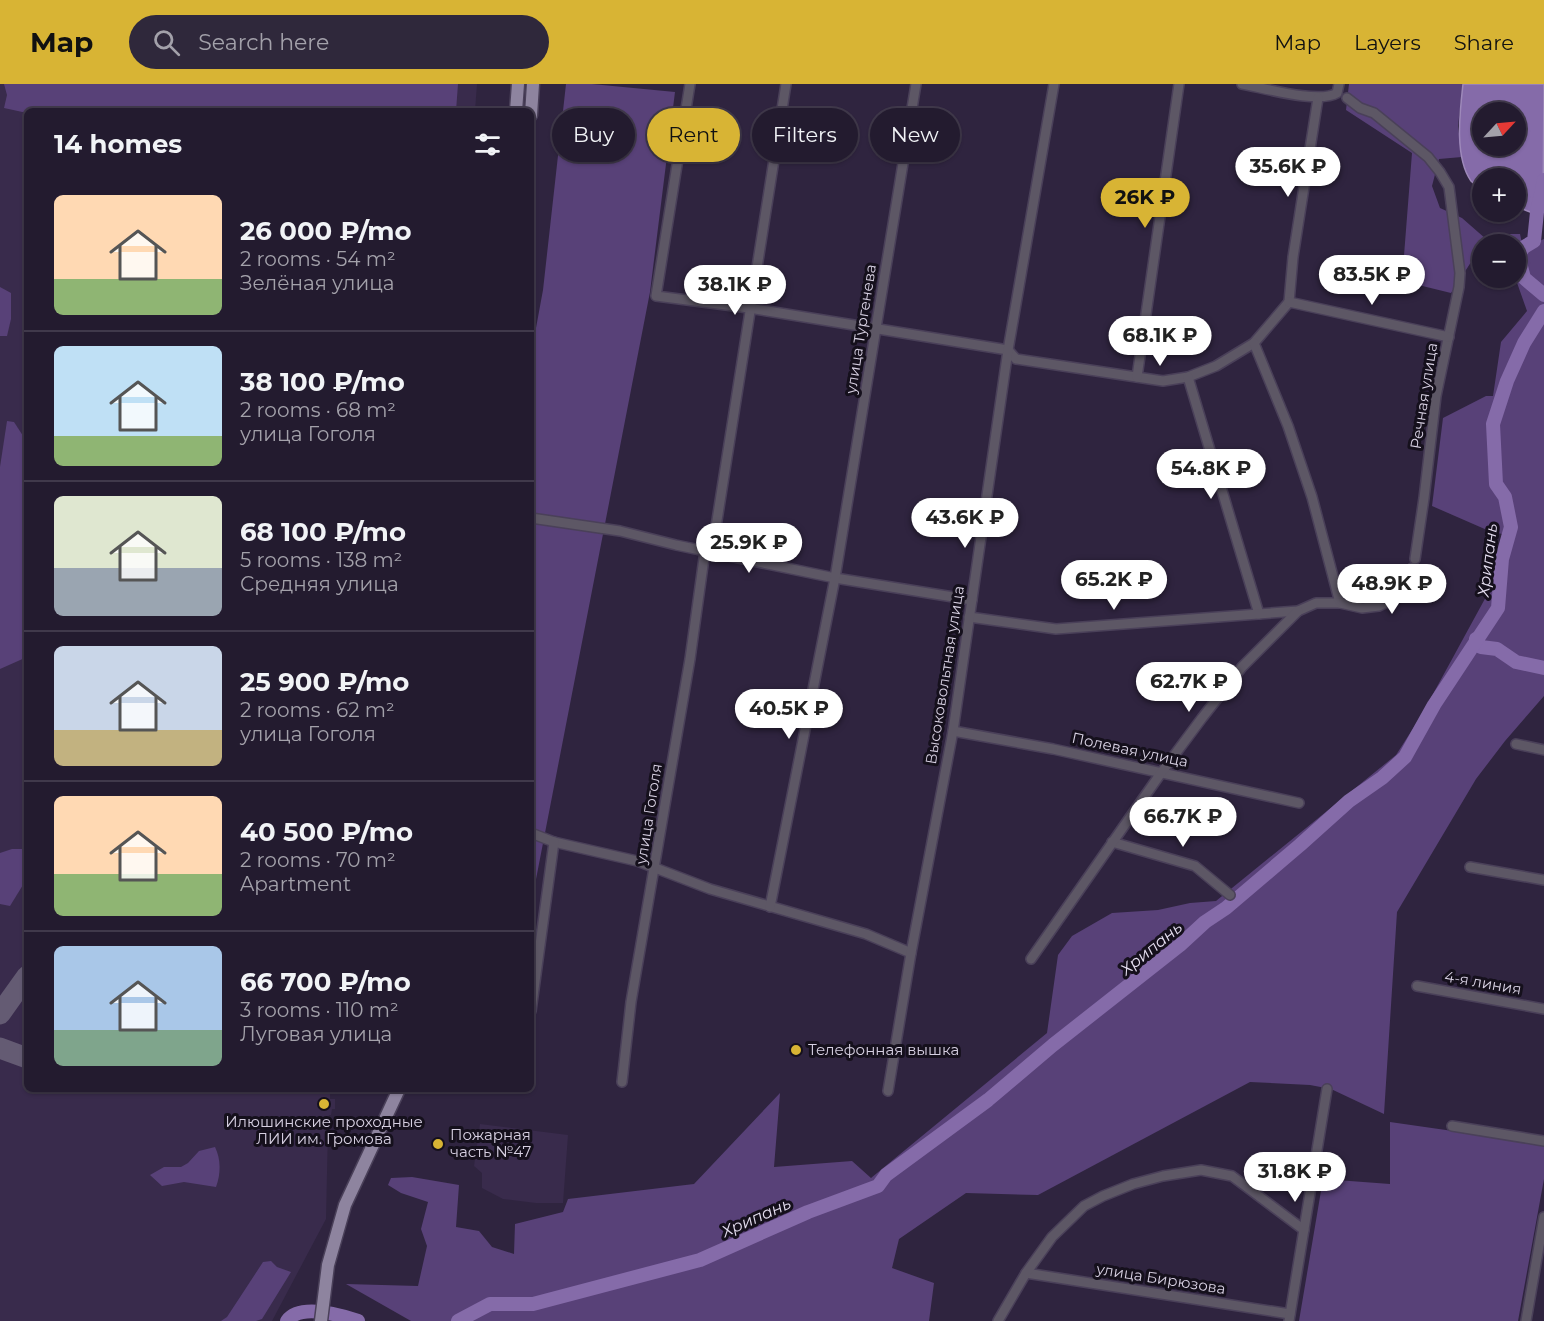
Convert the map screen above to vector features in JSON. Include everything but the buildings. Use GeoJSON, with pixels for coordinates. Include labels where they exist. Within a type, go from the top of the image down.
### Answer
{"type":"FeatureCollection","features":[{"type":"Feature","properties":{"kind":"main road"},"geometry":{"type":"LineString","coordinates":[[516,108],[518,84]]}},
{"type":"Feature","properties":{"kind":"main road"},"geometry":{"type":"LineString","coordinates":[[531,108],[533,84]]}},
{"type":"Feature","properties":{"kind":"main road"},"geometry":{"type":"LineString","coordinates":[[321,1321],[322,1301],[334,1242],[345,1205],[398,1092]]}},
{"type":"Feature","properties":{"kind":"street"},"geometry":{"type":"LineString","coordinates":[[690,84],[656,296],[749,308],[1008,350],[1016,358],[1163,381],[1188,377],[1215,366],[1254,343],[1289,302],[1293,257],[1318,98]]}},
{"type":"Feature","properties":{"kind":"street","name":"улица Гоголя"},"geometry":{"type":"LineString","coordinates":[[622,1082],[631,1002],[709,552],[786,84]]}},
{"type":"Feature","properties":{"kind":"street","name":"улица Тургенева"},"geometry":{"type":"LineString","coordinates":[[770,907],[835,578],[915,84]]}},
{"type":"Feature","properties":{"kind":"street","name":"Высоковольтная улица"},"geometry":{"type":"LineString","coordinates":[[888,1091],[911,953],[953,731],[1008,350],[1053,84]]}},
{"type":"Feature","properties":{"kind":"street"},"geometry":{"type":"LineString","coordinates":[[1137,376],[1179,84]]}},
{"type":"Feature","properties":{"kind":"street"},"geometry":{"type":"LineString","coordinates":[[1242,84],[1318,98],[1334,96],[1339,85]]}},
{"type":"Feature","properties":{"kind":"street","name":"Речная улица"},"geometry":{"type":"LineString","coordinates":[[969,617],[1056,629],[1259,614],[1298,610],[1316,603],[1340,603],[1362,608],[1379,606],[1397,597],[1408,585],[1414,564],[1424,498],[1436,396],[1460,280],[1449,187],[1428,157],[1374,113],[1360,108],[1347,98]]}},
{"type":"Feature","properties":{"kind":"street"},"geometry":{"type":"LineString","coordinates":[[1289,302],[1449,337]]}},
{"type":"Feature","properties":{"kind":"street"},"geometry":{"type":"LineString","coordinates":[[1254,343],[1288,426],[1312,497],[1340,603]]}},
{"type":"Feature","properties":{"kind":"street"},"geometry":{"type":"LineString","coordinates":[[1188,377],[1259,614]]}},
{"type":"Feature","properties":{"kind":"street"},"geometry":{"type":"LineString","coordinates":[[534,518],[620,531],[835,578],[972,600]]}},
{"type":"Feature","properties":{"kind":"street"},"geometry":{"type":"LineString","coordinates":[[1031,959],[1161,773],[1242,667],[1298,610]]}},
{"type":"Feature","properties":{"kind":"street","name":"Полевая улица"},"geometry":{"type":"LineString","coordinates":[[953,731],[1053,749],[1299,803]]}},
{"type":"Feature","properties":{"kind":"street"},"geometry":{"type":"LineString","coordinates":[[1516,744],[1544,750]]}},
{"type":"Feature","properties":{"kind":"street"},"geometry":{"type":"LineString","coordinates":[[534,834],[554,842],[654,867],[710,890],[866,934],[911,953]]}},
{"type":"Feature","properties":{"kind":"street"},"geometry":{"type":"LineString","coordinates":[[534,989],[554,842]]}},
{"type":"Feature","properties":{"kind":"street"},"geometry":{"type":"LineString","coordinates":[[1112,842],[1195,866],[1230,895]]}},
{"type":"Feature","properties":{"kind":"street"},"geometry":{"type":"LineString","coordinates":[[1470,867],[1544,880]]}},
{"type":"Feature","properties":{"kind":"street","name":"4-я линия"},"geometry":{"type":"LineString","coordinates":[[1417,986],[1544,1009]]}},
{"type":"Feature","properties":{"kind":"street"},"geometry":{"type":"LineString","coordinates":[[1290,1318],[1327,1089]]}},
{"type":"Feature","properties":{"kind":"street"},"geometry":{"type":"LineString","coordinates":[[1452,1126],[1544,1141]]}},
{"type":"Feature","properties":{"kind":"street"},"geometry":{"type":"LineString","coordinates":[[998,1321],[1026,1273],[1052,1237],[1084,1206],[1102,1196],[1134,1184],[1173,1174],[1201,1170],[1232,1176],[1304,1230]]}},
{"type":"Feature","properties":{"kind":"street"},"geometry":{"type":"LineString","coordinates":[[1526,1321],[1540,1259],[1544,1217]]}},
{"type":"Feature","properties":{"kind":"street","name":"улица Бирюзова"},"geometry":{"type":"LineString","coordinates":[[1026,1273],[1290,1318]]}},
{"type":"Feature","properties":{"kind":"shaded area"},"geometry":{"type":"Polygon","coordinates":[[[0,84],[477,84],[475,108],[24,108],[24,1092],[330,1092],[330,1099],[335,1099],[335,1109],[332,1109],[329,1115],[328,1127],[326,1219],[272,1321],[0,1321],[0,84]]]}},
{"type":"Feature","properties":{"kind":"shaded area"},"geometry":{"type":"Polygon","coordinates":[[[4,84],[458,84],[456,108],[24,108],[24,112],[4,108],[7,95],[4,84]]]}},
{"type":"Feature","properties":{"kind":"shaded area"},"geometry":{"type":"Polygon","coordinates":[[[566,84],[592,84],[675,92],[673,108],[647,108],[647,162],[666,162],[650,292],[534,890],[534,339],[543,290],[557,162],[635,162],[635,108],[563,108],[566,84]]]}},
{"type":"Feature","properties":{"kind":"shaded area"},"geometry":{"type":"Polygon","coordinates":[[[1349,84],[1463,84],[1458,126],[1462,157],[1439,159],[1432,186],[1440,208],[1462,218],[1480,234],[1472,234],[1472,261],[1451,293],[1402,281],[1412,153],[1346,110],[1349,84]]]}},
{"type":"Feature","properties":{"kind":"shaded area"},"geometry":{"type":"Polygon","coordinates":[[[1463,84],[1544,84],[1543,212],[1526,210],[1526,168],[1472,168],[1471,181],[1462,160],[1460,120],[1463,84]]]}},
{"type":"Feature","properties":{"kind":"shaded area"},"geometry":{"type":"Polygon","coordinates":[[[1544,239],[1544,696],[1476,779],[1397,912],[1384,1114],[1331,1089],[1310,1085],[1250,1082],[1038,1195],[966,1193],[899,1239],[892,1268],[934,1283],[929,1321],[411,1321],[346,1284],[418,1286],[427,1246],[421,1229],[428,1202],[401,1193],[388,1185],[391,1178],[412,1177],[459,1185],[456,1227],[479,1231],[492,1247],[514,1254],[515,1224],[563,1212],[568,1199],[694,1184],[780,1093],[774,1167],[852,1161],[871,1178],[1047,1033],[1058,955],[1072,936],[1112,913],[1158,910],[1190,903],[1216,901],[1396,755],[1421,716],[1487,595],[1502,534],[1487,530],[1432,506],[1443,418],[1486,396],[1493,396],[1501,342],[1527,311],[1519,288],[1526,288],[1526,247],[1544,239]]]}},
{"type":"Feature","properties":{"kind":"shaded area"},"geometry":{"type":"Polygon","coordinates":[[[0,287],[11,293],[11,319],[7,336],[0,336],[0,287]]]}},
{"type":"Feature","properties":{"kind":"shaded area"},"geometry":{"type":"Polygon","coordinates":[[[7,421],[14,422],[24,437],[24,658],[0,669],[0,467],[7,421]]]}},
{"type":"Feature","properties":{"kind":"shaded area"},"geometry":{"type":"Polygon","coordinates":[[[12,849],[24,849],[24,883],[10,906],[0,904],[0,853],[12,849]]]}},
{"type":"Feature","properties":{"kind":"shaded area"},"geometry":{"type":"Polygon","coordinates":[[[1390,1122],[1544,1144],[1544,1179],[1518,1321],[1299,1321],[1323,1179],[1390,1184],[1390,1122]]]}},
{"type":"Feature","properties":{"kind":"shaded area"},"geometry":{"type":"Polygon","coordinates":[[[480,1124],[568,1135],[563,1203],[503,1199],[482,1188],[482,1173],[474,1166],[480,1124]]]}},
{"type":"Feature","properties":{"kind":"shaded area"},"geometry":{"type":"Polygon","coordinates":[[[215,1147],[220,1167],[216,1187],[184,1182],[162,1186],[150,1175],[164,1167],[181,1167],[199,1151],[215,1147]]]}},
{"type":"Feature","properties":{"kind":"shaded area"},"geometry":{"type":"Polygon","coordinates":[[[271,1261],[277,1267],[291,1272],[262,1319],[221,1321],[227,1317],[263,1262],[271,1261]]]}},
{"type":"Feature","properties":{"kind":"waterway","name":"Хрипань"},"geometry":{"type":"LineString","coordinates":[[1544,180],[1534,241],[1524,247],[1518,255],[1524,278],[1544,295]]}},
{"type":"Feature","properties":{"kind":"waterway","name":"Хрипань"},"geometry":{"type":"LineString","coordinates":[[458,1321],[490,1304],[533,1304],[700,1260],[808,1212],[878,1186],[886,1175],[988,1100],[1053,1045],[1180,945],[1205,922],[1226,908],[1349,801],[1382,778],[1405,757],[1434,705],[1498,608],[1502,559],[1511,527],[1505,497],[1496,484],[1493,424],[1507,381],[1524,343],[1544,311]]}},
{"type":"Feature","properties":{"kind":"waterway"},"geometry":{"type":"LineString","coordinates":[[1476,639],[1481,647],[1497,649],[1516,662],[1544,668]]}},
{"type":"Feature","properties":{"kind":"waterway","name":"Хрипань"},"geometry":{"type":"LineString","coordinates":[[287,1321],[293,1316],[310,1312],[321,1312],[358,1321]]}},
{"type":"Feature","properties":{"kind":"taxiway"},"geometry":{"type":"LineString","coordinates":[[0,1014],[24,980]]}},
{"type":"Feature","properties":{"kind":"taxiway"},"geometry":{"type":"LineString","coordinates":[[0,1048],[24,1057]]}},
{"type":"Feature","properties":{"kind":"place","name":"Телефонная вышка"},"geometry":{"type":"Point","coordinates":[796,1050]}},
{"type":"Feature","properties":{"kind":"place","name":"Илюшинские проходные ЛИИ им. Громова"},"geometry":{"type":"Point","coordinates":[324,1104]}},
{"type":"Feature","properties":{"kind":"place","name":"Пожарная часть №47"},"geometry":{"type":"Point","coordinates":[438,1144]}}]}
